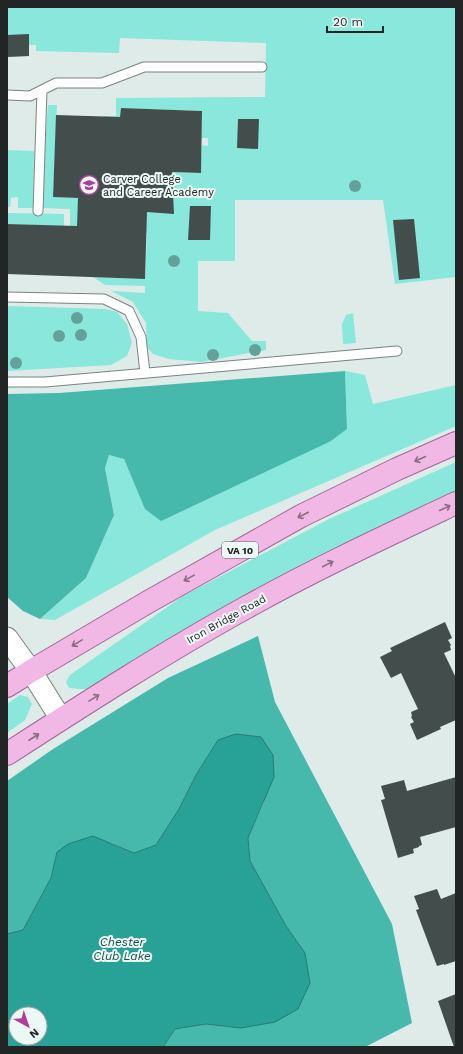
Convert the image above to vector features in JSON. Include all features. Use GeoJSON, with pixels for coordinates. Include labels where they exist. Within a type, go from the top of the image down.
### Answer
{"type":"FeatureCollection","features":[{"type":"Feature","properties":{"kind":"main road","name":"VA 10"},"geometry":{"type":"LineString","coordinates":[[7,686],[148,602],[301,516],[397,469],[456,443]]}},
{"type":"Feature","properties":{"kind":"main road","name":"Iron Bridge Road"},"geometry":{"type":"LineString","coordinates":[[7,754],[144,666],[247,607],[350,553],[456,503]]}},
{"type":"Feature","properties":{"kind":"street"},"geometry":{"type":"LineString","coordinates":[[7,638],[31,671],[62,719]]}},
{"type":"Feature","properties":{"kind":"lane"},"geometry":{"type":"LineString","coordinates":[[7,95],[30,96],[56,83],[102,83],[144,67],[262,67]]}},
{"type":"Feature","properties":{"kind":"lane"},"geometry":{"type":"LineString","coordinates":[[38,211],[42,90]]}},
{"type":"Feature","properties":{"kind":"lane"},"geometry":{"type":"LineString","coordinates":[[7,297],[104,299],[129,311],[141,337],[145,373]]}},
{"type":"Feature","properties":{"kind":"lane"},"geometry":{"type":"LineString","coordinates":[[7,382],[45,382],[396,351]]}},
{"type":"Feature","properties":{"kind":"shaded area"},"geometry":{"type":"Polygon","coordinates":[[[7,7],[456,7],[456,277],[395,284],[383,200],[235,200],[235,261],[198,261],[198,311],[228,313],[252,341],[266,341],[266,350],[201,362],[169,359],[153,354],[147,347],[146,323],[133,302],[111,291],[145,293],[145,286],[105,285],[93,277],[145,279],[147,233],[122,232],[124,170],[200,173],[202,145],[208,146],[208,138],[201,138],[202,111],[121,108],[120,136],[102,134],[103,116],[116,116],[116,98],[265,97],[266,43],[120,38],[119,53],[36,51],[36,45],[29,45],[29,56],[7,57],[7,7]]]}},
{"type":"Feature","properties":{"kind":"shaded area"},"geometry":{"type":"Polygon","coordinates":[[[48,105],[57,105],[53,197],[78,198],[91,227],[70,226],[70,209],[43,208],[48,105]]]}},
{"type":"Feature","properties":{"kind":"shaded area"},"geometry":{"type":"Polygon","coordinates":[[[7,150],[34,151],[33,208],[18,208],[18,197],[11,198],[10,207],[7,207],[7,150]]]}},
{"type":"Feature","properties":{"kind":"shaded area"},"geometry":{"type":"Polygon","coordinates":[[[7,213],[64,214],[64,226],[7,224],[7,213]]]}},
{"type":"Feature","properties":{"kind":"shaded area"},"geometry":{"type":"Polygon","coordinates":[[[7,306],[106,309],[117,312],[127,324],[132,343],[127,356],[111,365],[7,371],[7,306]]]}},
{"type":"Feature","properties":{"kind":"shaded area"},"geometry":{"type":"Polygon","coordinates":[[[353,313],[356,343],[343,344],[342,324],[346,315],[353,313]]]}},
{"type":"Feature","properties":{"kind":"shaded area"},"geometry":{"type":"Polygon","coordinates":[[[345,371],[365,375],[373,404],[456,385],[456,426],[215,530],[55,620],[40,619],[86,578],[114,515],[105,467],[109,455],[124,459],[145,508],[331,441],[347,429],[345,371]]]}},
{"type":"Feature","properties":{"kind":"shaded area"},"geometry":{"type":"Polygon","coordinates":[[[345,371],[347,429],[331,441],[161,521],[145,509],[124,459],[109,455],[105,468],[114,515],[86,578],[40,619],[23,611],[7,597],[7,394],[59,393],[345,371]]]}},
{"type":"Feature","properties":{"kind":"shaded area"},"geometry":{"type":"Polygon","coordinates":[[[456,462],[456,496],[89,689],[69,688],[66,682],[70,675],[183,596],[329,519],[456,462]]]}},
{"type":"Feature","properties":{"kind":"shaded area"},"geometry":{"type":"Polygon","coordinates":[[[258,636],[275,702],[392,924],[412,1023],[365,1047],[163,1047],[175,1029],[206,1024],[241,1028],[305,953],[286,926],[250,861],[248,838],[264,802],[218,740],[196,775],[179,809],[156,845],[134,853],[111,843],[57,852],[51,878],[23,930],[7,934],[7,781],[53,749],[168,678],[258,636]]]}},
{"type":"Feature","properties":{"kind":"shaded area"},"geometry":{"type":"Polygon","coordinates":[[[20,695],[28,697],[32,704],[25,720],[7,733],[7,704],[20,695]]]}},
{"type":"Feature","properties":{"kind":"water","name":"Chester Club Lake"},"geometry":{"type":"Polygon","coordinates":[[[236,734],[261,737],[273,755],[274,777],[248,838],[250,861],[286,926],[305,953],[310,983],[298,1009],[275,1022],[241,1028],[206,1024],[175,1029],[163,1047],[7,1047],[7,934],[23,930],[51,878],[57,852],[68,844],[93,836],[134,853],[156,845],[179,809],[196,775],[218,740],[236,734]]]}},
{"type":"Feature","properties":{"kind":"building"},"geometry":{"type":"Polygon","coordinates":[[[29,34],[29,56],[7,57],[7,35],[29,34]]]}},
{"type":"Feature","properties":{"kind":"building","name":"Carver College and Career Academy"},"geometry":{"type":"Polygon","coordinates":[[[121,108],[202,111],[201,173],[172,172],[174,214],[147,212],[145,279],[7,274],[7,224],[77,226],[78,198],[53,197],[56,115],[120,117],[121,108]]]}},
{"type":"Feature","properties":{"kind":"building"},"geometry":{"type":"Polygon","coordinates":[[[238,119],[259,119],[258,149],[237,148],[238,119]]]}},
{"type":"Feature","properties":{"kind":"building"},"geometry":{"type":"Polygon","coordinates":[[[190,206],[211,206],[210,240],[188,240],[190,206]]]}},
{"type":"Feature","properties":{"kind":"building"},"geometry":{"type":"Polygon","coordinates":[[[414,219],[420,278],[399,280],[393,220],[414,219]]]}},
{"type":"Feature","properties":{"kind":"building"},"geometry":{"type":"Polygon","coordinates":[[[445,622],[452,638],[448,640],[451,645],[451,650],[444,653],[456,678],[456,720],[417,740],[410,724],[414,722],[411,717],[411,712],[418,709],[401,673],[391,678],[380,657],[392,651],[390,648],[445,622]]]}},
{"type":"Feature","properties":{"kind":"building"},"geometry":{"type":"Polygon","coordinates":[[[456,777],[456,827],[420,837],[422,845],[413,849],[414,853],[398,858],[381,800],[385,799],[381,786],[404,780],[407,791],[456,777]]]}},
{"type":"Feature","properties":{"kind":"building"},"geometry":{"type":"Polygon","coordinates":[[[437,889],[441,899],[456,893],[456,961],[437,966],[416,910],[419,909],[414,896],[437,889]]]}},
{"type":"Feature","properties":{"kind":"building"},"geometry":{"type":"Polygon","coordinates":[[[456,994],[456,1046],[454,1047],[438,1001],[456,994]]]}},
{"type":"Feature","properties":{"kind":"place","name":"Carver College and Career Academy"},"geometry":{"type":"Point","coordinates":[89,185]}}]}
